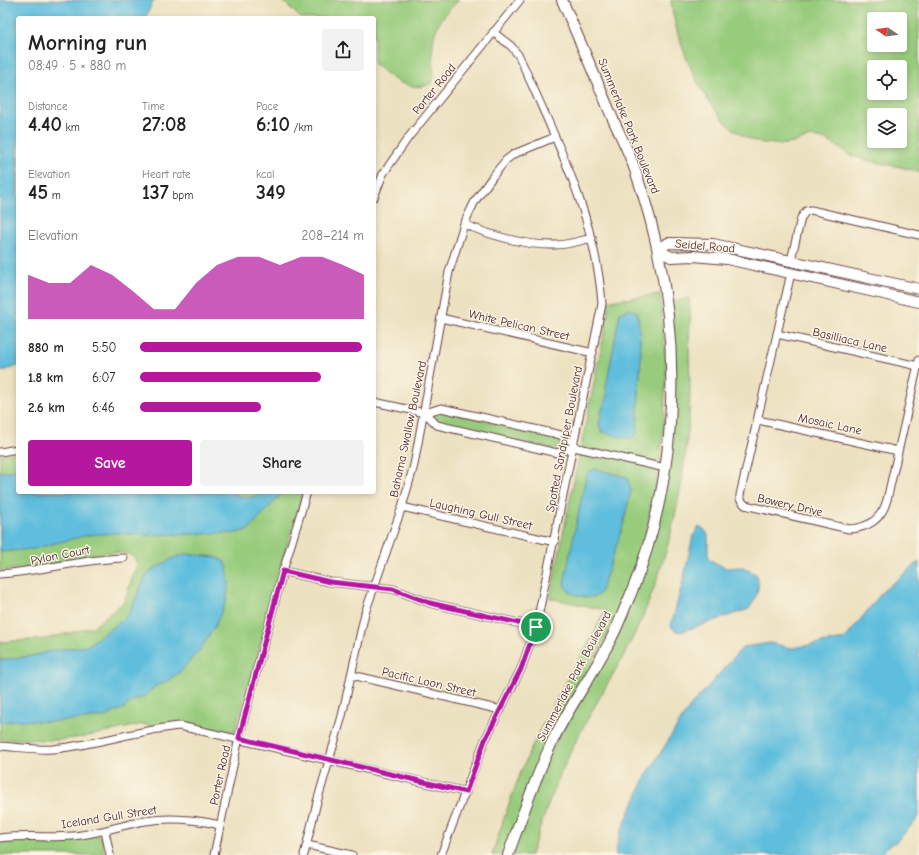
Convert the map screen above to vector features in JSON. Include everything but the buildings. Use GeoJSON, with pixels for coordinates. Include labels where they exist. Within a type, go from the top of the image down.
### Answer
{"type":"FeatureCollection","features":[{"type":"Feature","properties":{"kind":"main road","name":"Summerlake Park Boulevard"},"geometry":{"type":"LineString","coordinates":[[508,855],[533,786],[554,738],[612,637],[631,593],[658,510],[665,468],[671,375],[670,315],[658,250],[648,209],[637,174],[562,0]]}},
{"type":"Feature","properties":{"kind":"main road","name":"Seidel Road"},"geometry":{"type":"LineString","coordinates":[[919,289],[713,244],[668,243],[658,250],[671,257],[693,256],[727,259],[919,302]]}},
{"type":"Feature","properties":{"kind":"street","name":"Porter Road"},"geometry":{"type":"LineString","coordinates":[[376,192],[383,174],[408,138],[520,0]]}},
{"type":"Feature","properties":{"kind":"street","name":"Spotted Sandpiper Boulevard"},"geometry":{"type":"LineString","coordinates":[[441,855],[485,740],[521,669],[536,627],[555,542],[602,304],[600,276],[592,238],[580,199],[519,56],[511,46],[493,32]]}},
{"type":"Feature","properties":{"kind":"street","name":"Bahama Swallow Boulevard"},"geometry":{"type":"LineString","coordinates":[[304,855],[342,716],[366,612],[402,507],[414,465],[425,413],[449,272],[464,224],[475,201],[506,160],[514,154],[554,137]]}},
{"type":"Feature","properties":{"kind":"street"},"geometry":{"type":"LineString","coordinates":[[791,260],[801,218],[806,211],[811,210],[919,235]]}},
{"type":"Feature","properties":{"kind":"street"},"geometry":{"type":"LineString","coordinates":[[464,224],[487,233],[539,245],[569,244],[592,238]]}},
{"type":"Feature","properties":{"kind":"street","name":"Bowery Drive"},"geometry":{"type":"LineString","coordinates":[[790,273],[740,495],[742,502],[749,507],[849,529],[861,528],[872,523],[881,514],[887,500],[918,363]]}},
{"type":"Feature","properties":{"kind":"street","name":"White Pelican Street"},"geometry":{"type":"LineString","coordinates":[[441,318],[593,353]]}},
{"type":"Feature","properties":{"kind":"street","name":"Basilliaca Lane"},"geometry":{"type":"LineString","coordinates":[[777,334],[918,363]]}},
{"type":"Feature","properties":{"kind":"street"},"geometry":{"type":"LineString","coordinates":[[376,402],[425,413],[441,408],[561,435],[574,447],[665,468]]}},
{"type":"Feature","properties":{"kind":"street"},"geometry":{"type":"LineString","coordinates":[[425,413],[437,426],[557,453],[574,447]]}},
{"type":"Feature","properties":{"kind":"street","name":"Mosaic Lane"},"geometry":{"type":"LineString","coordinates":[[758,420],[898,451]]}},
{"type":"Feature","properties":{"kind":"street"},"geometry":{"type":"LineString","coordinates":[[0,452],[16,449]]}},
{"type":"Feature","properties":{"kind":"street","name":"Porter Road"},"geometry":{"type":"LineString","coordinates":[[214,855],[239,738],[283,571],[306,494]]}},
{"type":"Feature","properties":{"kind":"street","name":"Laughing Gull Street"},"geometry":{"type":"LineString","coordinates":[[402,507],[555,542]]}},
{"type":"Feature","properties":{"kind":"street","name":"Pylon Court"},"geometry":{"type":"LineString","coordinates":[[0,574],[26,572],[84,560],[124,558]]}},
{"type":"Feature","properties":{"kind":"street"},"geometry":{"type":"LineString","coordinates":[[283,571],[330,582],[375,586],[399,591],[430,603],[536,627]]}},
{"type":"Feature","properties":{"kind":"street","name":"Pacific Loon Street"},"geometry":{"type":"LineString","coordinates":[[352,675],[501,710]]}},
{"type":"Feature","properties":{"kind":"street"},"geometry":{"type":"LineString","coordinates":[[0,746],[51,749],[115,738],[157,728],[180,726],[239,738],[466,792]]}},
{"type":"Feature","properties":{"kind":"street","name":"Iceland Gull Street"},"geometry":{"type":"LineString","coordinates":[[0,838],[74,836],[105,831],[144,821],[168,819],[195,820],[220,825]]}},
{"type":"Feature","properties":{"kind":"street"},"geometry":{"type":"LineString","coordinates":[[105,831],[110,855]]}},
{"type":"Feature","properties":{"kind":"street"},"geometry":{"type":"LineString","coordinates":[[307,845],[352,855]]}},
{"type":"Feature","properties":{"kind":"green space"},"geometry":{"type":"Polygon","coordinates":[[[282,0],[459,0],[442,18],[434,35],[434,78],[427,85],[422,86],[410,86],[395,80],[376,66],[376,16],[299,16],[282,0]]]}},
{"type":"Feature","properties":{"kind":"green space"},"geometry":{"type":"Polygon","coordinates":[[[671,0],[919,0],[919,172],[854,156],[824,139],[815,137],[803,139],[793,143],[778,144],[763,143],[745,137],[728,124],[713,106],[699,85],[688,63],[680,40],[671,0]]]}},
{"type":"Feature","properties":{"kind":"green space"},"geometry":{"type":"Polygon","coordinates":[[[660,294],[666,365],[664,428],[657,479],[647,526],[634,571],[614,621],[585,678],[505,855],[492,855],[512,795],[530,750],[605,610],[550,598],[607,319],[609,301],[660,294]]]}},
{"type":"Feature","properties":{"kind":"green space"},"geometry":{"type":"Polygon","coordinates":[[[689,298],[690,395],[684,469],[673,524],[658,577],[637,629],[579,735],[565,764],[549,802],[531,855],[508,855],[533,786],[612,637],[646,552],[669,423],[667,303],[689,298]]]}},
{"type":"Feature","properties":{"kind":"green space"},"geometry":{"type":"Polygon","coordinates":[[[442,411],[557,437],[562,440],[563,446],[559,450],[438,424],[434,419],[437,412],[442,411]]]}},
{"type":"Feature","properties":{"kind":"green space"},"geometry":{"type":"Polygon","coordinates":[[[16,452],[16,494],[302,494],[281,565],[252,675],[234,732],[173,723],[151,726],[143,724],[84,737],[58,740],[0,739],[0,642],[45,639],[93,627],[124,602],[137,564],[134,557],[126,553],[116,552],[80,557],[31,568],[0,571],[0,455],[16,452]]]}},
{"type":"Feature","properties":{"kind":"green space"},"geometry":{"type":"Polygon","coordinates":[[[95,835],[102,838],[104,855],[0,855],[0,842],[14,840],[57,841],[95,835]]]}},
{"type":"Feature","properties":{"kind":"water"},"geometry":{"type":"Polygon","coordinates":[[[0,0],[154,0],[146,16],[16,16],[16,367],[0,372],[0,0]]]}},
{"type":"Feature","properties":{"kind":"water"},"geometry":{"type":"Polygon","coordinates":[[[628,309],[636,311],[638,315],[641,354],[637,434],[630,439],[602,432],[599,425],[602,409],[607,399],[606,387],[620,313],[628,309]]]}},
{"type":"Feature","properties":{"kind":"water"},"geometry":{"type":"Polygon","coordinates":[[[595,469],[627,477],[631,491],[623,526],[601,591],[596,596],[584,597],[568,590],[564,583],[586,476],[588,472],[595,469]]]}},
{"type":"Feature","properties":{"kind":"water"},"geometry":{"type":"Polygon","coordinates":[[[16,470],[16,494],[234,494],[247,498],[259,494],[281,494],[248,530],[237,533],[143,535],[115,533],[88,535],[33,549],[0,552],[0,472],[16,470]]]}},
{"type":"Feature","properties":{"kind":"water"},"geometry":{"type":"Polygon","coordinates":[[[699,527],[704,529],[708,535],[708,559],[726,568],[743,567],[757,575],[758,589],[756,597],[749,609],[681,632],[674,630],[671,626],[693,536],[699,527]]]}},
{"type":"Feature","properties":{"kind":"water"},"geometry":{"type":"Polygon","coordinates":[[[188,554],[216,557],[224,561],[227,566],[229,583],[226,602],[215,626],[201,648],[180,672],[164,683],[157,685],[142,698],[132,701],[124,708],[105,717],[48,722],[19,720],[0,722],[0,660],[87,646],[121,621],[129,613],[145,578],[150,571],[175,557],[188,554]]]}},
{"type":"Feature","properties":{"kind":"water"},"geometry":{"type":"Polygon","coordinates":[[[919,562],[919,817],[897,841],[886,848],[882,855],[615,855],[620,833],[647,774],[689,708],[743,647],[770,643],[792,648],[845,639],[883,591],[919,562]]]}},
{"type":"Feature","properties":{"kind":"route"},"geometry":{"type":"LineString","coordinates":[[283,571],[330,582],[393,589],[430,603],[536,627],[521,669],[485,740],[466,792],[239,738],[283,571]]}}]}
